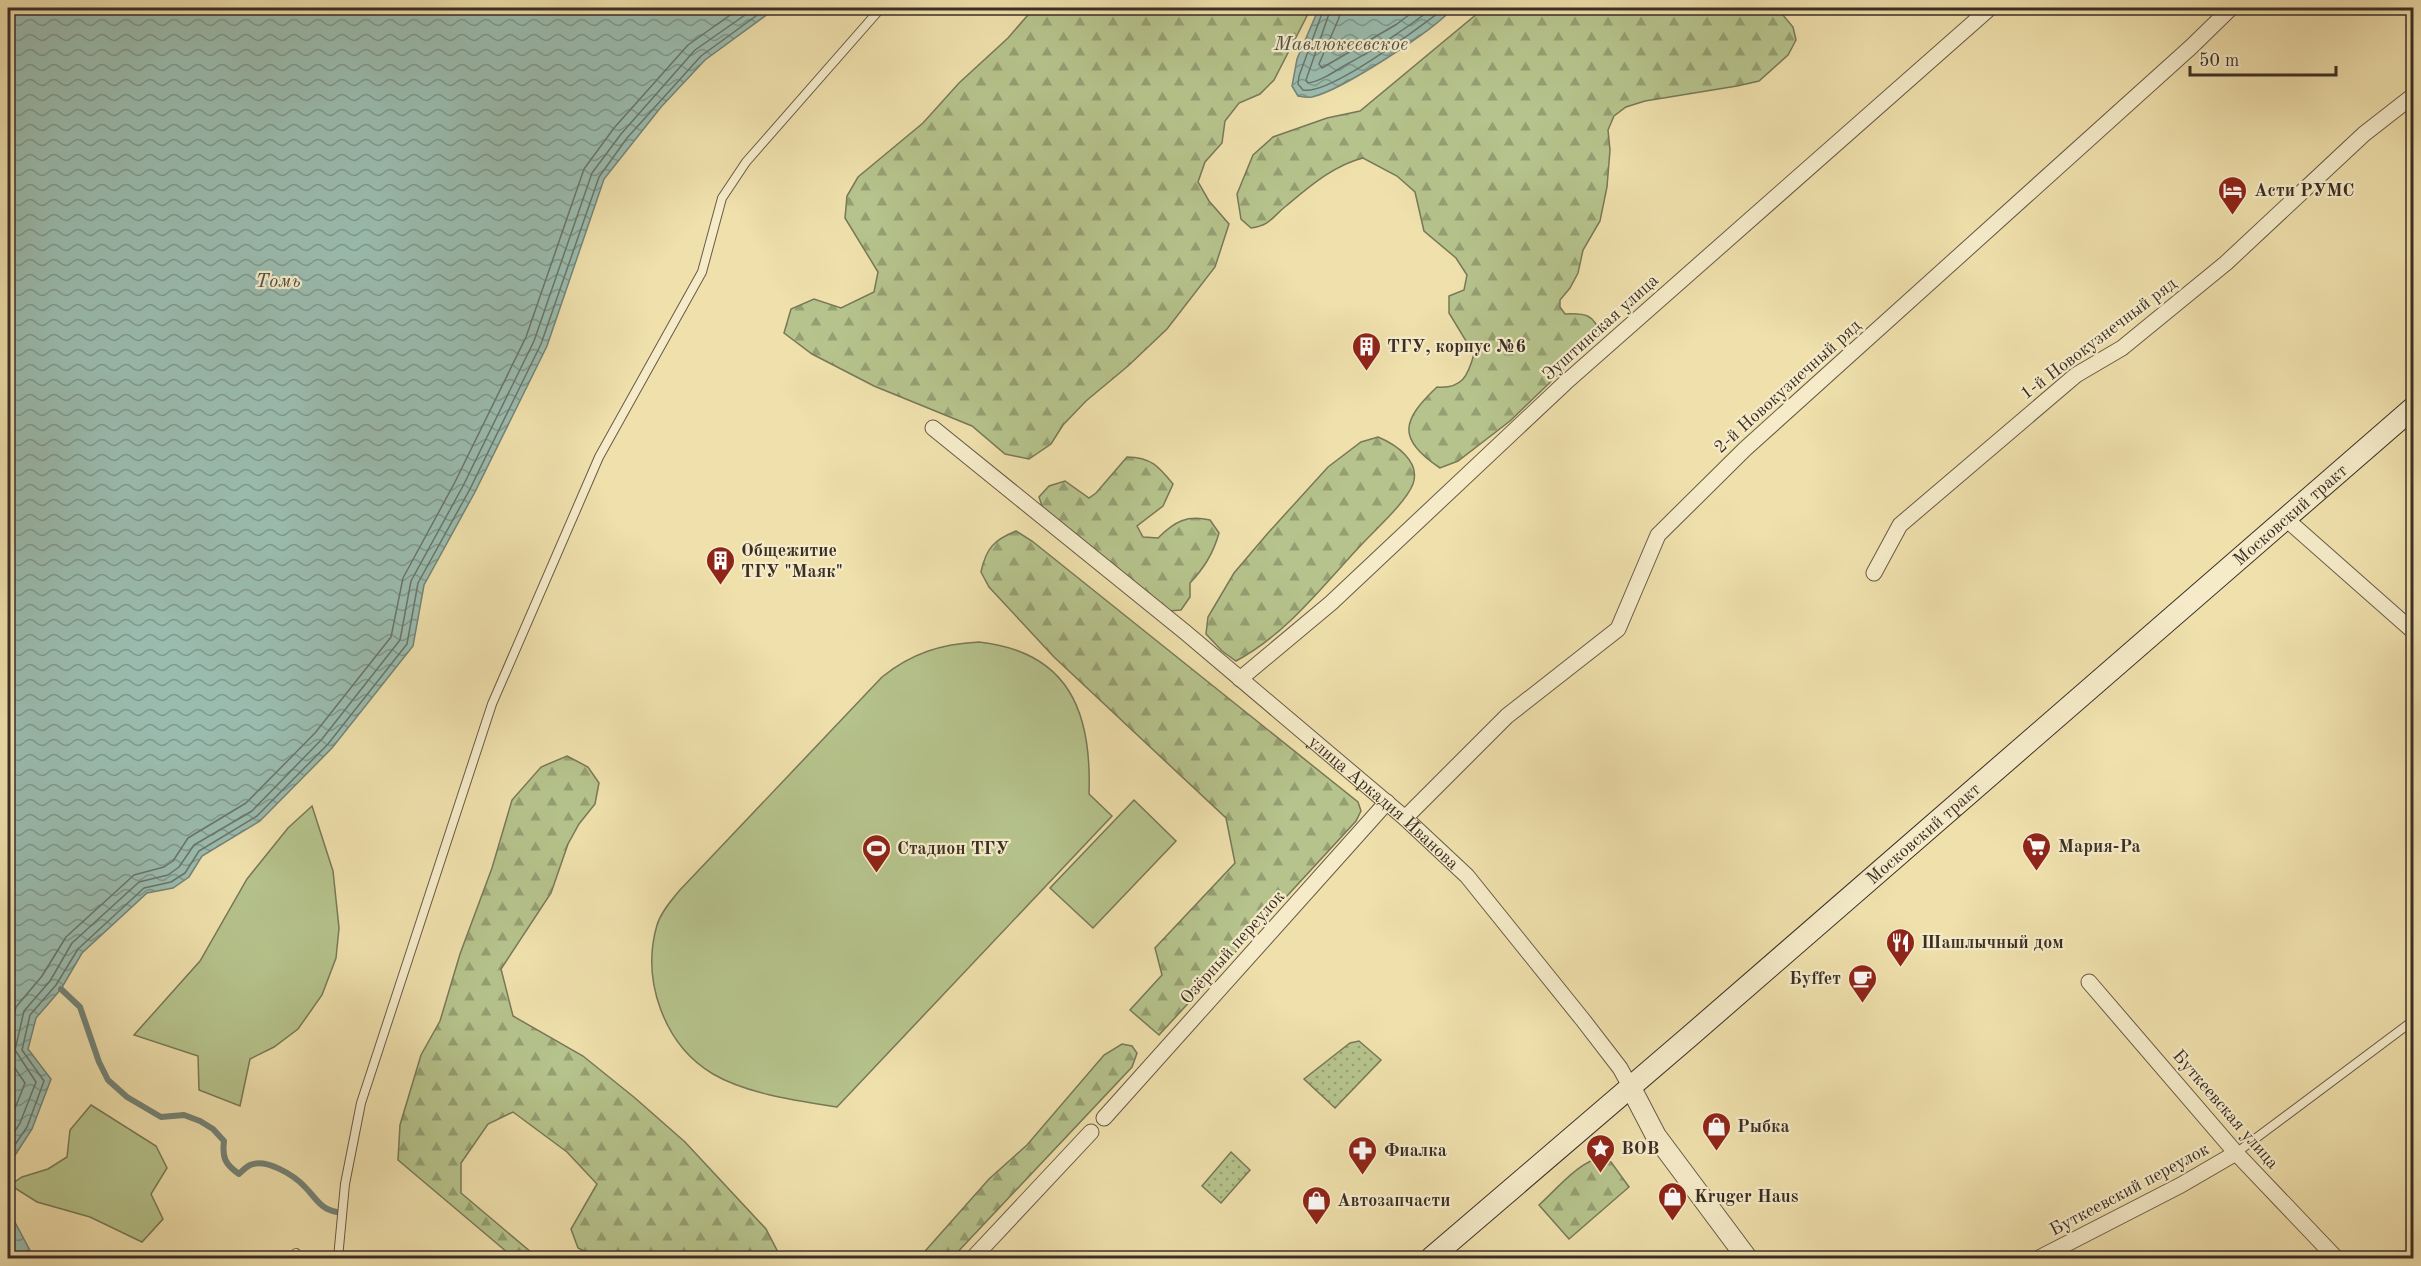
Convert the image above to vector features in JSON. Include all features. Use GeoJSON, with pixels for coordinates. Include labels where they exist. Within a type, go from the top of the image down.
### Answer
{"type":"FeatureCollection","features":[{"type":"Feature","properties":{"kind":"main road","name":"Московский тракт"},"geometry":{"type":"LineString","coordinates":[[1431,1258],[1631,1088],[2414,407]]}},
{"type":"Feature","properties":{"kind":"street","name":"Эуштинская улица"},"geometry":{"type":"LineString","coordinates":[[1240,679],[1331,603],[1565,383],[1990,8]]}},
{"type":"Feature","properties":{"kind":"street","name":"2-й Новокузнечный ряд"},"geometry":{"type":"LineString","coordinates":[[1406,818],[1507,716],[1618,629],[1658,536],[1745,449],[2231,8]]}},
{"type":"Feature","properties":{"kind":"street","name":"1-й Новокузнечный ряд"},"geometry":{"type":"LineString","coordinates":[[1874,573],[1900,525],[2076,375],[2122,348],[2226,263],[2364,134],[2414,95]]}},
{"type":"Feature","properties":{"kind":"street","name":"улица Аркадия Иванова"},"geometry":{"type":"LineString","coordinates":[[933,429],[1387,802],[1467,876],[1620,1068],[1656,1136],[1747,1258]]}},
{"type":"Feature","properties":{"kind":"street"},"geometry":{"type":"LineString","coordinates":[[2285,518],[2414,632]]}},
{"type":"Feature","properties":{"kind":"street","name":"Озёрный переулок"},"geometry":{"type":"LineString","coordinates":[[1104,1118],[1387,802]]}},
{"type":"Feature","properties":{"kind":"street","name":"Буткеевская улица"},"geometry":{"type":"LineString","coordinates":[[2089,982],[2236,1153],[2336,1258]]}},
{"type":"Feature","properties":{"kind":"street"},"geometry":{"type":"LineString","coordinates":[[973,1258],[1091,1132]]}},
{"type":"Feature","properties":{"kind":"street","name":"Буткеевский переулок"},"geometry":{"type":"LineString","coordinates":[[2039,1258],[2181,1185],[2236,1153]]}},
{"type":"Feature","properties":{"kind":"lane"},"geometry":{"type":"LineString","coordinates":[[338,1258],[345,1184],[369,1080],[492,704],[594,467],[702,272],[722,198],[732,181],[752,155],[881,8]]}},
{"type":"Feature","properties":{"kind":"lane"},"geometry":{"type":"LineString","coordinates":[[2236,1153],[2414,1020]]}},
{"type":"Feature","properties":{"kind":"green space"},"geometry":{"type":"Polygon","coordinates":[[[1034,8],[1311,8],[1274,80],[1260,94],[1239,103],[1225,121],[1222,143],[1205,162],[1198,182],[1209,201],[1229,224],[1215,267],[1167,329],[1086,401],[1063,425],[1051,444],[1029,459],[1005,454],[972,426],[874,386],[812,354],[784,333],[791,309],[814,299],[841,308],[874,292],[878,272],[845,218],[847,196],[858,177],[923,123],[959,83],[1008,38],[1034,8]]]}},
{"type":"Feature","properties":{"kind":"green space"},"geometry":{"type":"Polygon","coordinates":[[[1484,8],[1777,8],[1793,27],[1796,40],[1788,55],[1759,81],[1645,101],[1626,107],[1614,116],[1608,130],[1610,150],[1607,187],[1600,221],[1583,250],[1578,273],[1560,300],[1560,307],[1565,314],[1578,314],[1592,319],[1599,335],[1510,421],[1458,461],[1440,468],[1416,448],[1410,438],[1409,429],[1411,419],[1417,410],[1437,387],[1452,386],[1458,383],[1463,380],[1469,369],[1474,354],[1449,313],[1449,296],[1464,290],[1467,275],[1456,258],[1424,231],[1415,192],[1397,176],[1363,158],[1352,161],[1322,178],[1271,220],[1258,227],[1251,228],[1241,219],[1237,194],[1253,155],[1273,137],[1327,118],[1360,111],[1484,8]]]}},
{"type":"Feature","properties":{"kind":"green space"},"geometry":{"type":"Polygon","coordinates":[[[1378,437],[1405,454],[1413,468],[1413,484],[1404,499],[1304,607],[1272,637],[1236,661],[1222,651],[1206,634],[1208,617],[1234,573],[1328,467],[1361,442],[1378,437]]]}},
{"type":"Feature","properties":{"kind":"green space"},"geometry":{"type":"Polygon","coordinates":[[[1127,457],[1135,457],[1154,464],[1173,484],[1163,506],[1137,526],[1143,537],[1158,538],[1170,527],[1195,518],[1210,520],[1219,533],[1214,548],[1200,572],[1190,583],[1190,597],[1181,610],[1168,611],[1043,509],[1039,497],[1049,486],[1065,481],[1089,498],[1127,457]]]}},
{"type":"Feature","properties":{"kind":"green space"},"geometry":{"type":"Polygon","coordinates":[[[1016,531],[1032,541],[1358,802],[1361,811],[1356,821],[1159,1035],[1130,1010],[1162,975],[1155,948],[1235,863],[1226,818],[1054,657],[989,587],[981,572],[985,557],[992,546],[1016,531]]]}},
{"type":"Feature","properties":{"kind":"green space","name":"Стадион ТГУ"},"geometry":{"type":"Polygon","coordinates":[[[979,642],[1010,648],[1035,658],[1054,673],[1069,691],[1086,737],[1089,794],[1112,816],[837,1107],[757,1092],[713,1074],[696,1062],[681,1046],[661,1009],[652,967],[657,925],[664,911],[679,891],[882,677],[904,662],[928,651],[979,642]]]}},
{"type":"Feature","properties":{"kind":"green space"},"geometry":{"type":"Polygon","coordinates":[[[567,756],[588,767],[599,783],[595,804],[579,824],[568,844],[551,893],[501,969],[513,1016],[583,1056],[685,1142],[766,1229],[781,1258],[597,1258],[578,1248],[571,1229],[597,1184],[567,1152],[513,1112],[488,1124],[461,1163],[461,1193],[538,1258],[514,1258],[398,1160],[400,1125],[421,1055],[440,1021],[460,954],[492,868],[512,800],[541,767],[567,756]]]}},
{"type":"Feature","properties":{"kind":"green space"},"geometry":{"type":"Polygon","coordinates":[[[1134,800],[1176,841],[1093,928],[1050,888],[1134,800]]]}},
{"type":"Feature","properties":{"kind":"green space"},"geometry":{"type":"Polygon","coordinates":[[[312,806],[333,871],[339,928],[336,958],[322,995],[298,1029],[274,1047],[250,1059],[240,1106],[199,1090],[198,1056],[134,1035],[200,961],[247,879],[288,828],[312,806]]]}},
{"type":"Feature","properties":{"kind":"green space"},"geometry":{"type":"Polygon","coordinates":[[[1359,1041],[1381,1060],[1335,1108],[1304,1079],[1350,1043],[1359,1041]]]}},
{"type":"Feature","properties":{"kind":"green space"},"geometry":{"type":"Polygon","coordinates":[[[1122,1044],[1132,1046],[1137,1053],[1132,1067],[952,1258],[919,1258],[989,1179],[1027,1145],[1104,1055],[1122,1044]]]}},
{"type":"Feature","properties":{"kind":"green space"},"geometry":{"type":"Polygon","coordinates":[[[91,1105],[156,1146],[167,1168],[151,1194],[163,1219],[142,1242],[90,1217],[37,1202],[10,1185],[22,1177],[48,1169],[67,1157],[70,1130],[91,1105]]]}},
{"type":"Feature","properties":{"kind":"green space"},"geometry":{"type":"Polygon","coordinates":[[[1231,1152],[1250,1170],[1221,1203],[1202,1186],[1231,1152]]]}},
{"type":"Feature","properties":{"kind":"green space"},"geometry":{"type":"Polygon","coordinates":[[[1602,1157],[1611,1162],[1629,1187],[1569,1239],[1539,1205],[1576,1170],[1602,1157]]]}},
{"type":"Feature","properties":{"kind":"water","name":"Томь"},"geometry":{"type":"Polygon","coordinates":[[[8,8],[776,8],[705,60],[661,107],[604,179],[547,346],[475,492],[424,585],[413,646],[332,748],[260,821],[202,856],[189,877],[173,888],[147,893],[82,953],[61,989],[36,1018],[28,1049],[51,1079],[32,1129],[10,1163],[9,1211],[34,1258],[8,1258],[8,8]]]}},
{"type":"Feature","properties":{"kind":"water","name":"Мавлюкеевское"},"geometry":{"type":"Polygon","coordinates":[[[1319,8],[1453,8],[1427,31],[1365,72],[1326,92],[1310,97],[1298,96],[1292,86],[1297,59],[1319,8]]]}},
{"type":"Feature","properties":{"kind":"waterway"},"geometry":{"type":"LineString","coordinates":[[61,989],[80,1007],[99,1062],[108,1080],[127,1097],[161,1117],[184,1115],[200,1121],[213,1129],[224,1141],[226,1160],[230,1167],[239,1174],[250,1165],[257,1163],[272,1166],[294,1178],[322,1206],[337,1212]]}},
{"type":"Feature","properties":{"kind":"place","name":"Асти РУМС"},"geometry":{"type":"Point","coordinates":[2233,216]}},
{"type":"Feature","properties":{"kind":"place","name":"ТГУ, корпус №6"},"geometry":{"type":"Point","coordinates":[1366,372]}},
{"type":"Feature","properties":{"kind":"place","name":"Общежитие ТГУ \"Маяк\""},"geometry":{"type":"Point","coordinates":[720,586]}},
{"type":"Feature","properties":{"kind":"place","name":"Мария-Ра"},"geometry":{"type":"Point","coordinates":[2037,872]}},
{"type":"Feature","properties":{"kind":"place","name":"Стадион ТГУ"},"geometry":{"type":"Point","coordinates":[876,874]}},
{"type":"Feature","properties":{"kind":"place","name":"Шашлычный дом"},"geometry":{"type":"Point","coordinates":[1900,968]}},
{"type":"Feature","properties":{"kind":"place","name":"Буffет"},"geometry":{"type":"Point","coordinates":[1862,1004]}},
{"type":"Feature","properties":{"kind":"place","name":"Рыбка"},"geometry":{"type":"Point","coordinates":[1716,1152]}},
{"type":"Feature","properties":{"kind":"place","name":"ВОВ"},"geometry":{"type":"Point","coordinates":[1600,1174]}},
{"type":"Feature","properties":{"kind":"place","name":"Фиалка"},"geometry":{"type":"Point","coordinates":[1363,1176]}},
{"type":"Feature","properties":{"kind":"place","name":"Kruger Haus"},"geometry":{"type":"Point","coordinates":[1673,1222]}},
{"type":"Feature","properties":{"kind":"place","name":"Автозапчасти"},"geometry":{"type":"Point","coordinates":[1316,1226]}}]}
